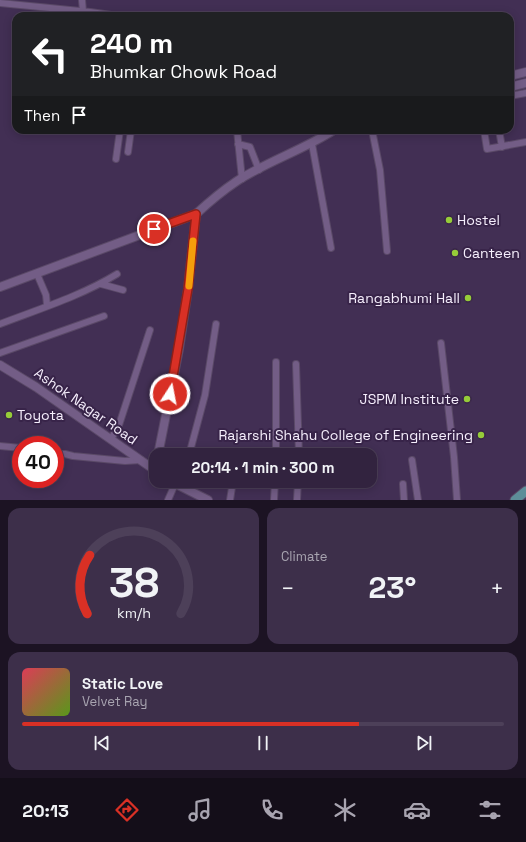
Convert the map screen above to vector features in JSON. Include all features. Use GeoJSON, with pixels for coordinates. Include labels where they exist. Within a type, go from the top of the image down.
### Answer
{"type":"FeatureCollection","features":[{"type":"Feature","properties":{"kind":"main road"},"geometry":{"type":"LineString","coordinates":[[515,500],[526,491]]}},
{"type":"Feature","properties":{"kind":"street"},"geometry":{"type":"LineString","coordinates":[[48,8],[50,0]]}},
{"type":"Feature","properties":{"kind":"street"},"geometry":{"type":"LineString","coordinates":[[0,3],[83,11],[82,0]]}},
{"type":"Feature","properties":{"kind":"street"},"geometry":{"type":"LineString","coordinates":[[514,75],[526,72]]}},
{"type":"Feature","properties":{"kind":"street"},"geometry":{"type":"LineString","coordinates":[[514,86],[526,83]]}},
{"type":"Feature","properties":{"kind":"street"},"geometry":{"type":"LineString","coordinates":[[514,95],[526,93]]}},
{"type":"Feature","properties":{"kind":"street"},"geometry":{"type":"LineString","coordinates":[[116,159],[119,134]]}},
{"type":"Feature","properties":{"kind":"street"},"geometry":{"type":"LineString","coordinates":[[128,152],[130,134]]}},
{"type":"Feature","properties":{"kind":"street"},"geometry":{"type":"LineString","coordinates":[[237,134],[242,179]]}},
{"type":"Feature","properties":{"kind":"street"},"geometry":{"type":"LineString","coordinates":[[0,287],[196,214],[220,193],[242,179],[312,144],[328,134]]}},
{"type":"Feature","properties":{"kind":"street"},"geometry":{"type":"LineString","coordinates":[[373,134],[380,170],[387,251]]}},
{"type":"Feature","properties":{"kind":"street"},"geometry":{"type":"LineString","coordinates":[[485,134],[487,148],[526,142]]}},
{"type":"Feature","properties":{"kind":"street"},"geometry":{"type":"LineString","coordinates":[[500,134],[502,146]]}},
{"type":"Feature","properties":{"kind":"street"},"geometry":{"type":"LineString","coordinates":[[238,144],[250,147],[259,170]]}},
{"type":"Feature","properties":{"kind":"street"},"geometry":{"type":"LineString","coordinates":[[312,144],[331,248]]}},
{"type":"Feature","properties":{"kind":"street"},"geometry":{"type":"LineString","coordinates":[[159,448],[179,349],[187,297],[196,214]]}},
{"type":"Feature","properties":{"kind":"street"},"geometry":{"type":"LineString","coordinates":[[37,274],[46,295],[47,305]]}},
{"type":"Feature","properties":{"kind":"street"},"geometry":{"type":"LineString","coordinates":[[0,324],[101,284],[117,274]]}},
{"type":"Feature","properties":{"kind":"street"},"geometry":{"type":"LineString","coordinates":[[101,284],[123,290]]}},
{"type":"Feature","properties":{"kind":"street"},"geometry":{"type":"LineString","coordinates":[[0,353],[104,316]]}},
{"type":"Feature","properties":{"kind":"street"},"geometry":{"type":"LineString","coordinates":[[191,448],[205,395],[216,324]]}},
{"type":"Feature","properties":{"kind":"street"},"geometry":{"type":"LineString","coordinates":[[111,439],[119,425],[150,330]]}},
{"type":"Feature","properties":{"kind":"street"},"geometry":{"type":"LineString","coordinates":[[441,343],[454,457],[457,500]]}},
{"type":"Feature","properties":{"kind":"street"},"geometry":{"type":"LineString","coordinates":[[276,362],[276,448]]}},
{"type":"Feature","properties":{"kind":"street"},"geometry":{"type":"LineString","coordinates":[[296,364],[299,448]]}},
{"type":"Feature","properties":{"kind":"street","name":"Ashok Nagar Road"},"geometry":{"type":"LineString","coordinates":[[0,365],[36,387],[149,465]]}},
{"type":"Feature","properties":{"kind":"street"},"geometry":{"type":"LineString","coordinates":[[0,446],[12,447]]}},
{"type":"Feature","properties":{"kind":"street"},"geometry":{"type":"LineString","coordinates":[[64,454],[125,461],[141,460]]}},
{"type":"Feature","properties":{"kind":"street"},"geometry":{"type":"LineString","coordinates":[[412,460],[418,500]]}},
{"type":"Feature","properties":{"kind":"street"},"geometry":{"type":"LineString","coordinates":[[403,484],[404,500]]}},
{"type":"Feature","properties":{"kind":"street"},"geometry":{"type":"LineString","coordinates":[[168,500],[174,488]]}},
{"type":"Feature","properties":{"kind":"street"},"geometry":{"type":"LineString","coordinates":[[186,488],[207,500]]}},
{"type":"Feature","properties":{"kind":"street"},"geometry":{"type":"LineString","coordinates":[[230,500],[232,488]]}},
{"type":"Feature","properties":{"kind":"street"},"geometry":{"type":"LineString","coordinates":[[274,500],[275,488]]}},
{"type":"Feature","properties":{"kind":"street"},"geometry":{"type":"LineString","coordinates":[[297,500],[298,488]]}},
{"type":"Feature","properties":{"kind":"slow traffic"},"geometry":{"type":"LineString","coordinates":[[189,286],[193,241]]}},
{"type":"Feature","properties":{"kind":"place","name":"Hostel"},"geometry":{"type":"Point","coordinates":[449,220]}},
{"type":"Feature","properties":{"kind":"place","name":"Canteen"},"geometry":{"type":"Point","coordinates":[455,253]}},
{"type":"Feature","properties":{"kind":"place","name":"Rangabhumi Hall"},"geometry":{"type":"Point","coordinates":[468,298]}},
{"type":"Feature","properties":{"kind":"place","name":"JSPM Institute"},"geometry":{"type":"Point","coordinates":[467,399]}},
{"type":"Feature","properties":{"kind":"place","name":"Toyota"},"geometry":{"type":"Point","coordinates":[9,415]}},
{"type":"Feature","properties":{"kind":"place","name":"Rajarshi Shahu College of Engineering"},"geometry":{"type":"Point","coordinates":[481,435]}},
{"type":"Feature","properties":{"kind":"route"},"geometry":{"type":"LineString","coordinates":[[154,229],[196,214],[188,289],[179,349],[170,394]]}}]}
